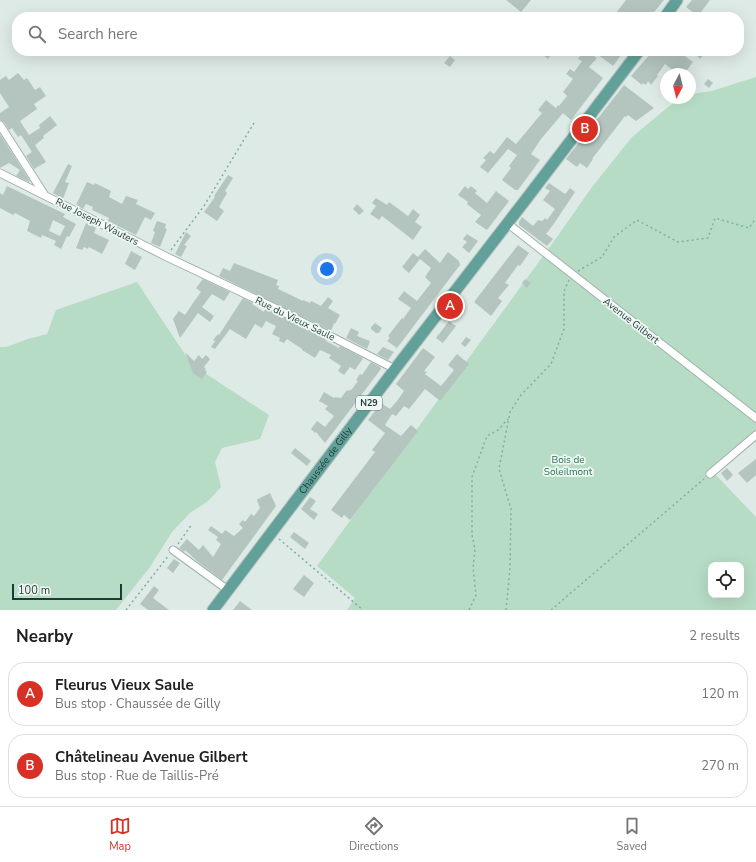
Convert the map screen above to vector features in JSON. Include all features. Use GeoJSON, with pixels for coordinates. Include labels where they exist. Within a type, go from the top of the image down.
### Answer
{"type":"FeatureCollection","features":[{"type":"Feature","properties":{"kind":"main road"},"geometry":{"type":"LineString","coordinates":[[668,12],[677,0]]}},
{"type":"Feature","properties":{"kind":"main road","name":"Chaussée de Gilly"},"geometry":{"type":"LineString","coordinates":[[213,610],[395,369],[635,56]]}},
{"type":"Feature","properties":{"kind":"street"},"geometry":{"type":"LineString","coordinates":[[0,125],[44,195]]}},
{"type":"Feature","properties":{"kind":"street","name":"Rue Joseph Wauters"},"geometry":{"type":"LineString","coordinates":[[0,173],[194,270]]}},
{"type":"Feature","properties":{"kind":"street","name":"Avenue Gilbert"},"geometry":{"type":"LineString","coordinates":[[507,224],[756,418]]}},
{"type":"Feature","properties":{"kind":"street","name":"Rue du Vieux Saule"},"geometry":{"type":"LineString","coordinates":[[194,270],[279,310],[395,369]]}},
{"type":"Feature","properties":{"kind":"street"},"geometry":{"type":"LineString","coordinates":[[710,474],[756,435]]}},
{"type":"Feature","properties":{"kind":"street"},"geometry":{"type":"LineString","coordinates":[[174,550],[228,590]]}},
{"type":"Feature","properties":{"kind":"path"},"geometry":{"type":"LineString","coordinates":[[167,257],[204,206],[254,123]]}},
{"type":"Feature","properties":{"kind":"path"},"geometry":{"type":"LineString","coordinates":[[506,610],[510,569],[511,509],[499,469],[508,419],[510,412],[521,395],[551,364],[564,329],[564,291],[572,274],[602,257],[614,237],[637,220],[678,242],[708,238],[715,218],[749,228],[756,218]]}},
{"type":"Feature","properties":{"kind":"path"},"geometry":{"type":"LineString","coordinates":[[469,610],[476,595],[473,568],[475,549],[472,535],[472,477],[487,436],[498,430],[508,419]]}},
{"type":"Feature","properties":{"kind":"path"},"geometry":{"type":"LineString","coordinates":[[551,610],[710,474]]}},
{"type":"Feature","properties":{"kind":"path"},"geometry":{"type":"LineString","coordinates":[[126,610],[174,550],[192,524]]}},
{"type":"Feature","properties":{"kind":"path"},"geometry":{"type":"LineString","coordinates":[[271,532],[363,610]]}},
{"type":"Feature","properties":{"kind":"green space","name":"Bois de Soleilmont"},"geometry":{"type":"Polygon","coordinates":[[[756,77],[756,435],[713,472],[756,517],[756,610],[347,610],[355,598],[317,566],[592,187],[632,137],[672,104],[696,104],[696,93],[712,91],[756,77]]]}},
{"type":"Feature","properties":{"kind":"green space"},"geometry":{"type":"Polygon","coordinates":[[[137,282],[186,356],[197,368],[269,415],[260,439],[222,448],[215,462],[221,487],[208,501],[190,513],[172,532],[150,567],[116,610],[0,610],[0,347],[6,347],[47,334],[56,310],[137,282]]]}},
{"type":"Feature","properties":{"kind":"building"},"geometry":{"type":"Polygon","coordinates":[[[506,0],[531,0],[521,12],[506,0]]]}},
{"type":"Feature","properties":{"kind":"building"},"geometry":{"type":"Polygon","coordinates":[[[626,0],[664,0],[654,12],[617,12],[626,0]]]}},
{"type":"Feature","properties":{"kind":"building"},"geometry":{"type":"Polygon","coordinates":[[[692,0],[710,0],[701,12],[693,12],[686,7],[692,0]]]}},
{"type":"Feature","properties":{"kind":"building"},"geometry":{"type":"Polygon","coordinates":[[[450,56],[455,60],[450,67],[444,63],[450,56]]]}},
{"type":"Feature","properties":{"kind":"building"},"geometry":{"type":"Polygon","coordinates":[[[580,56],[594,56],[597,58],[589,67],[603,78],[571,120],[563,113],[541,139],[531,154],[540,160],[518,190],[515,190],[502,180],[511,168],[509,166],[517,155],[508,149],[488,173],[480,167],[486,160],[483,158],[490,151],[494,154],[507,137],[516,144],[542,113],[538,110],[546,100],[556,108],[558,105],[559,106],[567,96],[563,92],[573,79],[566,74],[570,69],[574,72],[582,61],[578,59],[580,56]]]}},
{"type":"Feature","properties":{"kind":"building"},"geometry":{"type":"Polygon","coordinates":[[[600,56],[620,56],[613,66],[600,56]]]}},
{"type":"Feature","properties":{"kind":"building"},"geometry":{"type":"Polygon","coordinates":[[[649,56],[685,56],[693,62],[688,68],[670,68],[665,64],[662,68],[660,68],[657,75],[658,76],[651,85],[648,81],[646,85],[643,83],[642,85],[631,76],[649,56]]]}},
{"type":"Feature","properties":{"kind":"building"},"geometry":{"type":"Polygon","coordinates":[[[18,73],[24,80],[27,78],[35,90],[40,87],[46,96],[34,104],[37,109],[20,121],[29,135],[40,128],[39,125],[50,116],[57,125],[43,136],[44,138],[35,145],[46,162],[34,169],[26,156],[32,152],[21,135],[18,137],[12,128],[9,130],[4,122],[0,120],[0,113],[9,107],[0,93],[0,80],[6,76],[9,80],[18,73]]]}},
{"type":"Feature","properties":{"kind":"building"},"geometry":{"type":"Polygon","coordinates":[[[708,79],[713,83],[709,88],[704,84],[708,79]]]}},
{"type":"Feature","properties":{"kind":"building"},"geometry":{"type":"Polygon","coordinates":[[[624,85],[654,108],[636,121],[628,115],[626,117],[625,116],[592,159],[587,168],[580,163],[577,167],[566,159],[624,85]]]}},
{"type":"Feature","properties":{"kind":"building"},"geometry":{"type":"Polygon","coordinates":[[[0,134],[30,181],[29,182],[16,176],[20,170],[9,163],[0,168],[0,134]]]}},
{"type":"Feature","properties":{"kind":"building"},"geometry":{"type":"Polygon","coordinates":[[[68,164],[72,166],[65,182],[69,183],[63,199],[53,193],[68,164]]]}},
{"type":"Feature","properties":{"kind":"building"},"geometry":{"type":"Polygon","coordinates":[[[228,175],[233,178],[225,191],[227,193],[219,207],[224,211],[217,221],[204,212],[228,175]]]}},
{"type":"Feature","properties":{"kind":"building"},"geometry":{"type":"Polygon","coordinates":[[[87,182],[94,185],[95,183],[111,191],[109,197],[122,204],[126,196],[138,200],[136,204],[155,213],[151,220],[145,217],[136,235],[108,221],[109,218],[92,210],[93,207],[86,204],[83,209],[76,205],[87,182]]]}},
{"type":"Feature","properties":{"kind":"building"},"geometry":{"type":"Polygon","coordinates":[[[549,183],[565,194],[570,188],[575,192],[546,234],[553,239],[547,246],[519,225],[519,222],[522,217],[533,226],[538,220],[542,221],[545,218],[547,220],[555,209],[543,200],[550,191],[545,188],[549,183]]]}},
{"type":"Feature","properties":{"kind":"building"},"geometry":{"type":"Polygon","coordinates":[[[7,186],[65,214],[63,217],[76,224],[69,237],[67,236],[61,249],[54,245],[56,241],[42,235],[41,238],[27,231],[30,221],[15,213],[13,215],[0,208],[0,193],[3,195],[7,186]],[[53,220],[49,231],[60,236],[65,226],[53,220]]]}},
{"type":"Feature","properties":{"kind":"building"},"geometry":{"type":"Polygon","coordinates":[[[465,186],[468,189],[471,186],[477,191],[475,193],[487,203],[496,191],[509,201],[487,230],[475,222],[481,215],[467,204],[468,202],[458,195],[465,186]]]}},
{"type":"Feature","properties":{"kind":"building"},"geometry":{"type":"Polygon","coordinates":[[[376,198],[387,205],[389,202],[408,216],[413,209],[420,215],[415,222],[422,227],[413,240],[382,216],[379,220],[370,214],[376,206],[372,203],[376,198]]]}},
{"type":"Feature","properties":{"kind":"building"},"geometry":{"type":"Polygon","coordinates":[[[357,204],[364,211],[359,215],[353,209],[357,204]]]}},
{"type":"Feature","properties":{"kind":"building"},"geometry":{"type":"Polygon","coordinates":[[[157,221],[166,224],[165,228],[167,229],[160,247],[151,243],[155,232],[153,231],[157,221]]]}},
{"type":"Feature","properties":{"kind":"building"},"geometry":{"type":"Polygon","coordinates":[[[86,223],[96,228],[94,233],[109,240],[102,254],[89,247],[88,249],[84,247],[82,250],[76,248],[86,223]]]}},
{"type":"Feature","properties":{"kind":"building"},"geometry":{"type":"Polygon","coordinates":[[[186,232],[191,236],[184,245],[187,246],[181,257],[175,254],[186,232]]]}},
{"type":"Feature","properties":{"kind":"building"},"geometry":{"type":"Polygon","coordinates":[[[467,234],[478,241],[469,253],[462,247],[467,242],[463,239],[467,234]]]}},
{"type":"Feature","properties":{"kind":"building"},"geometry":{"type":"Polygon","coordinates":[[[518,245],[529,253],[505,283],[509,285],[498,298],[502,301],[491,316],[474,302],[518,245]]]}},
{"type":"Feature","properties":{"kind":"building"},"geometry":{"type":"Polygon","coordinates":[[[425,249],[440,263],[448,252],[459,261],[460,265],[397,348],[387,341],[390,338],[388,336],[411,308],[398,299],[404,291],[417,301],[431,283],[425,277],[431,268],[420,259],[409,273],[402,267],[413,253],[418,257],[425,249]]]}},
{"type":"Feature","properties":{"kind":"building"},"geometry":{"type":"Polygon","coordinates":[[[131,251],[142,257],[135,270],[125,264],[131,251]]]}},
{"type":"Feature","properties":{"kind":"building"},"geometry":{"type":"Polygon","coordinates":[[[234,263],[278,280],[276,285],[279,286],[278,289],[303,301],[310,303],[311,301],[321,306],[328,297],[333,301],[328,308],[340,315],[335,324],[334,323],[331,331],[219,276],[223,268],[230,271],[234,263]]]}},
{"type":"Feature","properties":{"kind":"building"},"geometry":{"type":"Polygon","coordinates":[[[203,279],[230,292],[224,301],[212,294],[202,307],[214,316],[210,322],[198,313],[180,338],[173,319],[179,311],[185,315],[201,292],[196,288],[203,279]]]}},
{"type":"Feature","properties":{"kind":"building"},"geometry":{"type":"Polygon","coordinates":[[[525,279],[531,283],[527,288],[522,283],[525,279]]]}},
{"type":"Feature","properties":{"kind":"building"},"geometry":{"type":"Polygon","coordinates":[[[243,298],[253,303],[252,304],[264,312],[265,309],[277,314],[327,340],[326,341],[339,348],[340,346],[363,358],[362,360],[355,370],[350,367],[344,375],[338,371],[341,366],[329,358],[331,355],[320,350],[315,358],[287,339],[284,343],[279,341],[280,338],[272,334],[276,326],[266,321],[262,328],[255,324],[246,339],[230,329],[215,349],[211,347],[215,341],[213,340],[218,334],[219,335],[243,298]]]}},
{"type":"Feature","properties":{"kind":"building"},"geometry":{"type":"Polygon","coordinates":[[[449,321],[456,326],[443,343],[436,338],[449,321]]]}},
{"type":"Feature","properties":{"kind":"building"},"geometry":{"type":"Polygon","coordinates":[[[375,323],[382,328],[379,333],[376,333],[371,329],[375,323]]]}},
{"type":"Feature","properties":{"kind":"building"},"geometry":{"type":"Polygon","coordinates":[[[351,328],[359,332],[357,336],[370,341],[367,349],[346,338],[351,328]]]}},
{"type":"Feature","properties":{"kind":"building"},"geometry":{"type":"Polygon","coordinates":[[[466,337],[471,340],[465,347],[461,344],[466,337]]]}},
{"type":"Feature","properties":{"kind":"building"},"geometry":{"type":"Polygon","coordinates":[[[383,347],[394,352],[388,360],[377,354],[383,347]]]}},
{"type":"Feature","properties":{"kind":"building"},"geometry":{"type":"Polygon","coordinates":[[[423,348],[435,357],[424,371],[427,372],[425,374],[441,386],[454,370],[448,365],[457,354],[469,364],[441,400],[425,389],[409,409],[404,406],[396,416],[392,414],[385,425],[401,436],[411,425],[418,431],[350,520],[344,515],[342,518],[331,510],[375,452],[372,450],[385,433],[368,420],[381,403],[390,409],[397,401],[404,391],[396,384],[423,348]]]}},
{"type":"Feature","properties":{"kind":"building"},"geometry":{"type":"Polygon","coordinates":[[[185,352],[194,361],[199,355],[202,359],[206,355],[210,359],[204,367],[207,372],[202,379],[193,373],[185,352]]]}},
{"type":"Feature","properties":{"kind":"building"},"geometry":{"type":"Polygon","coordinates":[[[371,362],[381,369],[325,443],[316,432],[315,433],[311,429],[317,421],[325,427],[334,416],[325,409],[328,406],[319,401],[324,392],[334,398],[341,398],[347,390],[349,391],[352,389],[358,381],[356,380],[360,374],[362,375],[371,362]]]}},
{"type":"Feature","properties":{"kind":"building"},"geometry":{"type":"Polygon","coordinates":[[[295,448],[311,461],[307,466],[291,453],[295,448]]]}},
{"type":"Feature","properties":{"kind":"building"},"geometry":{"type":"Polygon","coordinates":[[[756,459],[756,475],[747,483],[738,473],[756,459]]]}},
{"type":"Feature","properties":{"kind":"building"},"geometry":{"type":"Polygon","coordinates":[[[727,468],[733,475],[727,481],[721,473],[727,468]]]}},
{"type":"Feature","properties":{"kind":"building"},"geometry":{"type":"Polygon","coordinates":[[[270,493],[276,506],[222,580],[185,550],[184,552],[179,548],[187,539],[199,550],[203,545],[213,557],[221,544],[216,540],[218,537],[208,530],[211,526],[222,534],[225,530],[234,536],[243,528],[239,524],[243,520],[245,522],[251,514],[254,516],[260,508],[257,500],[270,493]]]}},
{"type":"Feature","properties":{"kind":"building"},"geometry":{"type":"Polygon","coordinates":[[[310,497],[316,501],[310,509],[318,514],[314,520],[301,509],[310,497]]]}},
{"type":"Feature","properties":{"kind":"building"},"geometry":{"type":"Polygon","coordinates":[[[294,532],[309,543],[305,549],[290,537],[294,532]]]}},
{"type":"Feature","properties":{"kind":"building"},"geometry":{"type":"Polygon","coordinates":[[[174,559],[180,563],[173,573],[167,568],[174,559]]]}},
{"type":"Feature","properties":{"kind":"building"},"geometry":{"type":"Polygon","coordinates":[[[304,575],[314,583],[304,597],[293,589],[304,575]]]}},
{"type":"Feature","properties":{"kind":"building"},"geometry":{"type":"Polygon","coordinates":[[[154,586],[159,590],[153,598],[169,610],[148,610],[140,604],[154,586]]]}},
{"type":"Feature","properties":{"kind":"building"},"geometry":{"type":"Polygon","coordinates":[[[240,601],[252,610],[233,610],[240,601]]]}},
{"type":"Feature","properties":{"kind":"place","name":"Châtelineau Avenue Gilbert"},"geometry":{"type":"Point","coordinates":[585,129]}},
{"type":"Feature","properties":{"kind":"place","name":"Fleurus Vieux Saule"},"geometry":{"type":"Point","coordinates":[450,306]}}]}
